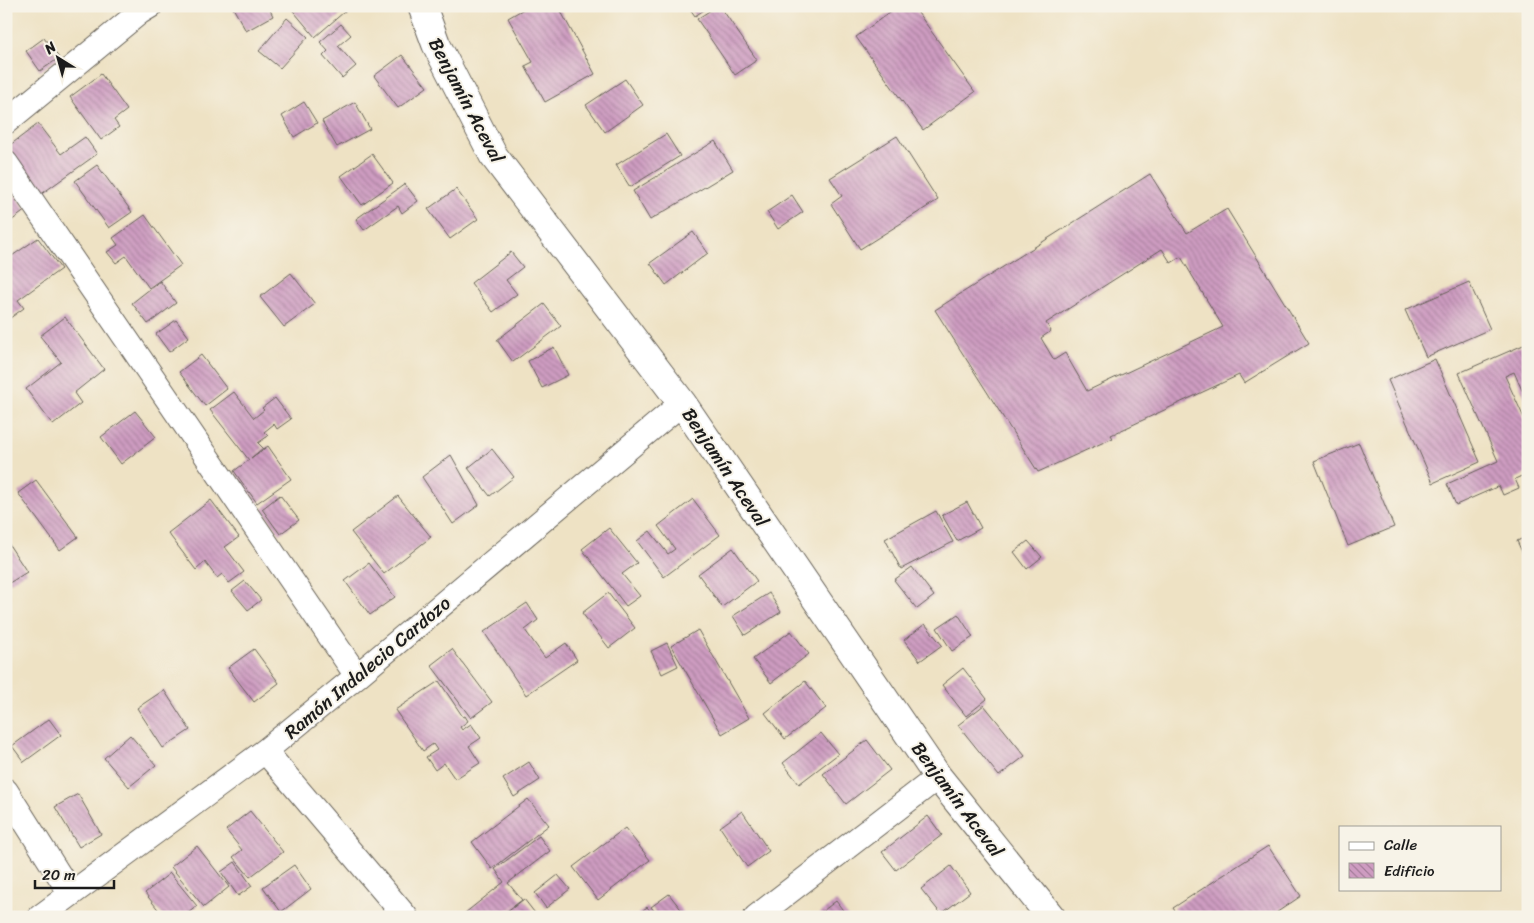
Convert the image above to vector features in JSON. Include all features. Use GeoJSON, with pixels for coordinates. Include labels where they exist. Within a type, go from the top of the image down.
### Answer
{"type":"FeatureCollection","features":[{"type":"Feature","properties":{"kind":"street","name":"Benjamín Aceval"},"geometry":{"type":"LineString","coordinates":[[422,6],[436,44],[493,155],[682,404],[938,777],[1051,917]]}},
{"type":"Feature","properties":{"kind":"street"},"geometry":{"type":"LineString","coordinates":[[6,122],[142,8]]}},
{"type":"Feature","properties":{"kind":"street"},"geometry":{"type":"LineString","coordinates":[[6,163],[357,676]]}},
{"type":"Feature","properties":{"kind":"street","name":"Ramón Indalecio Cardozo"},"geometry":{"type":"LineString","coordinates":[[40,917],[265,751],[682,404]]}},
{"type":"Feature","properties":{"kind":"street"},"geometry":{"type":"LineString","coordinates":[[265,751],[406,917]]}},
{"type":"Feature","properties":{"kind":"street"},"geometry":{"type":"LineString","coordinates":[[756,917],[938,777]]}},
{"type":"Feature","properties":{"kind":"street"},"geometry":{"type":"LineString","coordinates":[[6,791],[71,894]]}},
{"type":"Feature","properties":{"kind":"building"},"geometry":{"type":"Polygon","coordinates":[[[232,6],[268,6],[273,16],[246,31],[232,6]]]}},
{"type":"Feature","properties":{"kind":"building"},"geometry":{"type":"Polygon","coordinates":[[[291,6],[351,6],[315,37],[291,6]]]}},
{"type":"Feature","properties":{"kind":"building"},"geometry":{"type":"Polygon","coordinates":[[[529,6],[558,6],[595,74],[545,102],[525,66],[533,62],[508,18],[529,6]]]}},
{"type":"Feature","properties":{"kind":"building"},"geometry":{"type":"Polygon","coordinates":[[[688,6],[710,6],[695,16],[688,6]]]}},
{"type":"Feature","properties":{"kind":"building"},"geometry":{"type":"Polygon","coordinates":[[[720,6],[757,60],[735,75],[697,19],[720,6]]]}},
{"type":"Feature","properties":{"kind":"building"},"geometry":{"type":"Polygon","coordinates":[[[898,6],[913,6],[975,92],[923,130],[856,37],[898,6]]]}},
{"type":"Feature","properties":{"kind":"building"},"geometry":{"type":"Polygon","coordinates":[[[287,18],[308,37],[280,68],[259,51],[287,18]]]}},
{"type":"Feature","properties":{"kind":"building"},"geometry":{"type":"Polygon","coordinates":[[[341,24],[351,35],[338,46],[356,66],[342,78],[323,56],[328,51],[320,42],[341,24]]]}},
{"type":"Feature","properties":{"kind":"building"},"geometry":{"type":"Polygon","coordinates":[[[44,38],[59,58],[40,71],[26,51],[44,38]]]}},
{"type":"Feature","properties":{"kind":"building"},"geometry":{"type":"Polygon","coordinates":[[[402,55],[427,87],[398,108],[374,76],[402,55]]]}},
{"type":"Feature","properties":{"kind":"building"},"geometry":{"type":"Polygon","coordinates":[[[101,74],[127,110],[114,120],[119,127],[101,140],[70,97],[101,74]]]}},
{"type":"Feature","properties":{"kind":"building"},"geometry":{"type":"Polygon","coordinates":[[[625,79],[643,105],[605,132],[586,105],[625,79]]]}},
{"type":"Feature","properties":{"kind":"building"},"geometry":{"type":"Polygon","coordinates":[[[304,102],[317,123],[294,137],[282,116],[304,102]]]}},
{"type":"Feature","properties":{"kind":"building"},"geometry":{"type":"Polygon","coordinates":[[[355,102],[370,129],[337,147],[322,121],[355,102]]]}},
{"type":"Feature","properties":{"kind":"building"},"geometry":{"type":"Polygon","coordinates":[[[38,124],[61,154],[85,137],[97,154],[40,195],[6,148],[38,124]]]}},
{"type":"Feature","properties":{"kind":"building"},"geometry":{"type":"Polygon","coordinates":[[[666,134],[680,156],[630,187],[616,165],[666,134]]]}},
{"type":"Feature","properties":{"kind":"building"},"geometry":{"type":"Polygon","coordinates":[[[897,136],[938,200],[860,249],[831,204],[842,196],[830,178],[897,136]]]}},
{"type":"Feature","properties":{"kind":"building"},"geometry":{"type":"Polygon","coordinates":[[[715,141],[733,170],[650,220],[633,191],[715,141]]]}},
{"type":"Feature","properties":{"kind":"building"},"geometry":{"type":"Polygon","coordinates":[[[372,154],[393,183],[362,205],[341,176],[372,154]]]}},
{"type":"Feature","properties":{"kind":"building"},"geometry":{"type":"Polygon","coordinates":[[[97,165],[132,212],[109,228],[75,181],[97,165]]]}},
{"type":"Feature","properties":{"kind":"building"},"geometry":{"type":"Polygon","coordinates":[[[1150,174],[1187,233],[1227,209],[1309,343],[1244,383],[1239,375],[1111,435],[1113,438],[1038,472],[935,310],[1150,174]],[[1162,249],[1046,323],[1051,331],[1041,338],[1054,360],[1065,353],[1087,391],[1223,327],[1181,257],[1171,263],[1162,249]]]}},
{"type":"Feature","properties":{"kind":"building"},"geometry":{"type":"Polygon","coordinates":[[[6,182],[26,210],[7,224],[6,223],[6,182]]]}},
{"type":"Feature","properties":{"kind":"building"},"geometry":{"type":"Polygon","coordinates":[[[405,184],[418,201],[402,213],[398,206],[364,230],[356,219],[405,184]]]}},
{"type":"Feature","properties":{"kind":"building"},"geometry":{"type":"Polygon","coordinates":[[[456,189],[478,219],[450,239],[428,209],[456,189]]]}},
{"type":"Feature","properties":{"kind":"building"},"geometry":{"type":"Polygon","coordinates":[[[792,195],[803,212],[778,229],[767,212],[792,195]]]}},
{"type":"Feature","properties":{"kind":"building"},"geometry":{"type":"Polygon","coordinates":[[[145,215],[181,265],[149,288],[126,256],[116,263],[107,252],[118,245],[113,238],[145,215]]]}},
{"type":"Feature","properties":{"kind":"building"},"geometry":{"type":"Polygon","coordinates":[[[693,232],[708,253],[666,285],[650,263],[693,232]]]}},
{"type":"Feature","properties":{"kind":"building"},"geometry":{"type":"Polygon","coordinates":[[[38,238],[61,269],[18,300],[24,308],[6,321],[6,260],[38,238]]]}},
{"type":"Feature","properties":{"kind":"building"},"geometry":{"type":"Polygon","coordinates":[[[511,252],[523,267],[506,280],[517,294],[493,312],[471,283],[511,252]]]}},
{"type":"Feature","properties":{"kind":"building"},"geometry":{"type":"Polygon","coordinates":[[[291,273],[315,304],[284,327],[260,297],[291,273]]]}},
{"type":"Feature","properties":{"kind":"building"},"geometry":{"type":"Polygon","coordinates":[[[160,281],[176,303],[148,324],[132,303],[160,281]]]}},
{"type":"Feature","properties":{"kind":"building"},"geometry":{"type":"Polygon","coordinates":[[[1469,282],[1490,329],[1426,357],[1405,310],[1469,282]]]}},
{"type":"Feature","properties":{"kind":"building"},"geometry":{"type":"Polygon","coordinates":[[[544,304],[561,326],[513,362],[497,340],[544,304]]]}},
{"type":"Feature","properties":{"kind":"building"},"geometry":{"type":"Polygon","coordinates":[[[65,317],[104,369],[74,393],[81,403],[53,425],[26,389],[61,362],[40,336],[65,317]]]}},
{"type":"Feature","properties":{"kind":"building"},"geometry":{"type":"Polygon","coordinates":[[[176,320],[189,337],[169,352],[156,334],[176,320]]]}},
{"type":"Feature","properties":{"kind":"building"},"geometry":{"type":"Polygon","coordinates":[[[1528,343],[1528,404],[1514,372],[1505,376],[1524,418],[1528,416],[1528,473],[1515,479],[1519,488],[1503,495],[1499,486],[1456,505],[1447,484],[1498,461],[1459,373],[1528,343]]]}},
{"type":"Feature","properties":{"kind":"building"},"geometry":{"type":"Polygon","coordinates":[[[554,347],[568,375],[542,388],[528,361],[554,347]]]}},
{"type":"Feature","properties":{"kind":"building"},"geometry":{"type":"Polygon","coordinates":[[[201,355],[227,389],[205,406],[179,372],[201,355]]]}},
{"type":"Feature","properties":{"kind":"building"},"geometry":{"type":"Polygon","coordinates":[[[1435,359],[1480,462],[1433,483],[1388,380],[1435,359]]]}},
{"type":"Feature","properties":{"kind":"building"},"geometry":{"type":"Polygon","coordinates":[[[234,392],[254,418],[264,410],[262,408],[275,398],[291,419],[277,429],[274,424],[264,432],[268,436],[258,443],[263,448],[251,458],[268,446],[291,479],[257,503],[234,471],[249,460],[210,410],[234,392]]]}},
{"type":"Feature","properties":{"kind":"building"},"geometry":{"type":"Polygon","coordinates":[[[135,411],[156,437],[121,464],[101,437],[135,411]]]}},
{"type":"Feature","properties":{"kind":"building"},"geometry":{"type":"Polygon","coordinates":[[[1359,443],[1394,527],[1348,546],[1314,461],[1359,443]]]}},
{"type":"Feature","properties":{"kind":"building"},"geometry":{"type":"Polygon","coordinates":[[[492,449],[514,477],[490,496],[468,468],[492,449]]]}},
{"type":"Feature","properties":{"kind":"building"},"geometry":{"type":"Polygon","coordinates":[[[451,455],[479,505],[453,524],[422,477],[451,455]]]}},
{"type":"Feature","properties":{"kind":"building"},"geometry":{"type":"Polygon","coordinates":[[[36,480],[78,537],[60,550],[18,493],[36,480]]]}},
{"type":"Feature","properties":{"kind":"building"},"geometry":{"type":"Polygon","coordinates":[[[280,495],[299,520],[280,534],[262,509],[280,495]]]}},
{"type":"Feature","properties":{"kind":"building"},"geometry":{"type":"Polygon","coordinates":[[[398,496],[431,537],[384,574],[351,532],[398,496]]]}},
{"type":"Feature","properties":{"kind":"building"},"geometry":{"type":"Polygon","coordinates":[[[693,499],[720,535],[664,577],[637,541],[650,531],[668,554],[675,549],[658,526],[693,499]]]}},
{"type":"Feature","properties":{"kind":"building"},"geometry":{"type":"Polygon","coordinates":[[[211,500],[239,537],[225,547],[244,572],[229,583],[222,574],[217,578],[205,562],[196,570],[168,533],[211,500]]]}},
{"type":"Feature","properties":{"kind":"building"},"geometry":{"type":"Polygon","coordinates":[[[967,502],[981,528],[957,541],[942,515],[967,502]]]}},
{"type":"Feature","properties":{"kind":"building"},"geometry":{"type":"Polygon","coordinates":[[[936,511],[953,542],[901,569],[885,539],[936,511]]]}},
{"type":"Feature","properties":{"kind":"building"},"geometry":{"type":"Polygon","coordinates":[[[609,528],[637,563],[622,574],[640,596],[626,606],[582,549],[609,528]]]}},
{"type":"Feature","properties":{"kind":"building"},"geometry":{"type":"Polygon","coordinates":[[[1528,536],[1528,565],[1517,541],[1528,536]]]}},
{"type":"Feature","properties":{"kind":"building"},"geometry":{"type":"Polygon","coordinates":[[[6,540],[27,572],[6,585],[6,540]]]}},
{"type":"Feature","properties":{"kind":"building"},"geometry":{"type":"Polygon","coordinates":[[[1028,541],[1042,557],[1027,569],[1014,552],[1028,541]]]}},
{"type":"Feature","properties":{"kind":"building"},"geometry":{"type":"Polygon","coordinates":[[[733,548],[757,581],[722,607],[698,574],[733,548]]]}},
{"type":"Feature","properties":{"kind":"building"},"geometry":{"type":"Polygon","coordinates":[[[369,563],[395,597],[370,615],[345,581],[369,563]]]}},
{"type":"Feature","properties":{"kind":"building"},"geometry":{"type":"Polygon","coordinates":[[[912,567],[934,596],[917,609],[894,580],[912,567]]]}},
{"type":"Feature","properties":{"kind":"building"},"geometry":{"type":"Polygon","coordinates":[[[245,581],[261,600],[248,610],[232,591],[245,581]]]}},
{"type":"Feature","properties":{"kind":"building"},"geometry":{"type":"Polygon","coordinates":[[[608,593],[635,628],[609,648],[582,613],[608,593]]]}},
{"type":"Feature","properties":{"kind":"building"},"geometry":{"type":"Polygon","coordinates":[[[769,593],[781,612],[745,635],[733,616],[769,593]]]}},
{"type":"Feature","properties":{"kind":"building"},"geometry":{"type":"Polygon","coordinates":[[[527,603],[538,620],[525,630],[545,658],[566,643],[577,660],[526,695],[484,632],[527,603]]]}},
{"type":"Feature","properties":{"kind":"building"},"geometry":{"type":"Polygon","coordinates":[[[958,614],[973,637],[952,651],[937,628],[958,614]]]}},
{"type":"Feature","properties":{"kind":"building"},"geometry":{"type":"Polygon","coordinates":[[[925,624],[942,645],[920,661],[904,640],[925,624]]]}},
{"type":"Feature","properties":{"kind":"building"},"geometry":{"type":"Polygon","coordinates":[[[698,630],[749,718],[722,734],[671,646],[698,630]]]}},
{"type":"Feature","properties":{"kind":"building"},"geometry":{"type":"Polygon","coordinates":[[[791,631],[809,654],[771,683],[753,659],[791,631]]]}},
{"type":"Feature","properties":{"kind":"building"},"geometry":{"type":"Polygon","coordinates":[[[667,643],[678,666],[662,674],[651,651],[667,643]]]}},
{"type":"Feature","properties":{"kind":"building"},"geometry":{"type":"Polygon","coordinates":[[[254,649],[279,683],[254,702],[228,668],[254,649]]]}},
{"type":"Feature","properties":{"kind":"building"},"geometry":{"type":"Polygon","coordinates":[[[452,649],[492,702],[471,718],[431,665],[452,649]]]}},
{"type":"Feature","properties":{"kind":"building"},"geometry":{"type":"Polygon","coordinates":[[[963,668],[987,699],[966,716],[942,685],[963,668]]]}},
{"type":"Feature","properties":{"kind":"building"},"geometry":{"type":"Polygon","coordinates":[[[439,681],[463,717],[465,716],[468,721],[460,727],[462,730],[471,724],[481,738],[469,746],[480,763],[455,779],[444,763],[435,770],[426,757],[437,750],[433,744],[423,751],[395,710],[439,681]]]}},
{"type":"Feature","properties":{"kind":"building"},"geometry":{"type":"Polygon","coordinates":[[[805,681],[826,708],[785,739],[765,713],[805,681]]]}},
{"type":"Feature","properties":{"kind":"building"},"geometry":{"type":"Polygon","coordinates":[[[164,690],[190,730],[163,748],[137,708],[164,690]]]}},
{"type":"Feature","properties":{"kind":"building"},"geometry":{"type":"Polygon","coordinates":[[[984,705],[1025,756],[999,776],[958,725],[984,705]]]}},
{"type":"Feature","properties":{"kind":"building"},"geometry":{"type":"Polygon","coordinates":[[[49,719],[61,735],[24,762],[12,746],[49,719]]]}},
{"type":"Feature","properties":{"kind":"building"},"geometry":{"type":"Polygon","coordinates":[[[821,733],[838,754],[799,784],[783,763],[821,733]]]}},
{"type":"Feature","properties":{"kind":"building"},"geometry":{"type":"Polygon","coordinates":[[[130,735],[156,765],[129,787],[104,758],[130,735]]]}},
{"type":"Feature","properties":{"kind":"building"},"geometry":{"type":"Polygon","coordinates":[[[867,740],[890,770],[846,804],[823,774],[867,740]]]}},
{"type":"Feature","properties":{"kind":"building"},"geometry":{"type":"Polygon","coordinates":[[[529,762],[540,780],[514,797],[503,779],[529,762]]]}},
{"type":"Feature","properties":{"kind":"building"},"geometry":{"type":"Polygon","coordinates":[[[78,794],[101,834],[79,847],[55,807],[78,794]]]}},
{"type":"Feature","properties":{"kind":"building"},"geometry":{"type":"Polygon","coordinates":[[[528,799],[549,825],[492,869],[472,842],[528,799]]]}},
{"type":"Feature","properties":{"kind":"building"},"geometry":{"type":"Polygon","coordinates":[[[250,811],[283,852],[250,877],[233,857],[242,850],[226,830],[250,811]]]}},
{"type":"Feature","properties":{"kind":"building"},"geometry":{"type":"Polygon","coordinates":[[[742,811],[769,851],[747,867],[720,827],[742,811]]]}},
{"type":"Feature","properties":{"kind":"building"},"geometry":{"type":"Polygon","coordinates":[[[928,816],[942,835],[896,870],[882,852],[928,816]]]}},
{"type":"Feature","properties":{"kind":"building"},"geometry":{"type":"Polygon","coordinates":[[[625,828],[650,860],[598,900],[573,867],[625,828]]]}},
{"type":"Feature","properties":{"kind":"building"},"geometry":{"type":"Polygon","coordinates":[[[539,836],[550,851],[508,883],[522,900],[499,917],[460,917],[504,882],[495,869],[539,836]]]}},
{"type":"Feature","properties":{"kind":"building"},"geometry":{"type":"Polygon","coordinates":[[[197,846],[229,887],[204,907],[171,867],[197,846]]]}},
{"type":"Feature","properties":{"kind":"building"},"geometry":{"type":"Polygon","coordinates":[[[1268,846],[1301,896],[1270,917],[1179,917],[1173,908],[1268,846]]]}},
{"type":"Feature","properties":{"kind":"building"},"geometry":{"type":"Polygon","coordinates":[[[235,862],[252,886],[238,896],[221,872],[235,862]]]}},
{"type":"Feature","properties":{"kind":"building"},"geometry":{"type":"Polygon","coordinates":[[[294,865],[311,889],[281,912],[263,887],[294,865]]]}},
{"type":"Feature","properties":{"kind":"building"},"geometry":{"type":"Polygon","coordinates":[[[951,866],[970,892],[941,914],[921,889],[951,866]]]}},
{"type":"Feature","properties":{"kind":"building"},"geometry":{"type":"Polygon","coordinates":[[[170,873],[197,906],[183,917],[164,917],[145,893],[170,873]]]}},
{"type":"Feature","properties":{"kind":"building"},"geometry":{"type":"Polygon","coordinates":[[[558,875],[570,889],[546,908],[535,893],[558,875]]]}},
{"type":"Feature","properties":{"kind":"building"},"geometry":{"type":"Polygon","coordinates":[[[669,894],[687,917],[659,917],[651,907],[669,894]]]}},
{"type":"Feature","properties":{"kind":"building"},"geometry":{"type":"Polygon","coordinates":[[[524,899],[538,917],[501,917],[524,899]]]}},
{"type":"Feature","properties":{"kind":"building"},"geometry":{"type":"Polygon","coordinates":[[[836,901],[848,917],[815,917],[836,901]]]}},
{"type":"Feature","properties":{"kind":"building"},"geometry":{"type":"Polygon","coordinates":[[[647,907],[655,917],[640,917],[638,914],[647,907]]]}}]}
